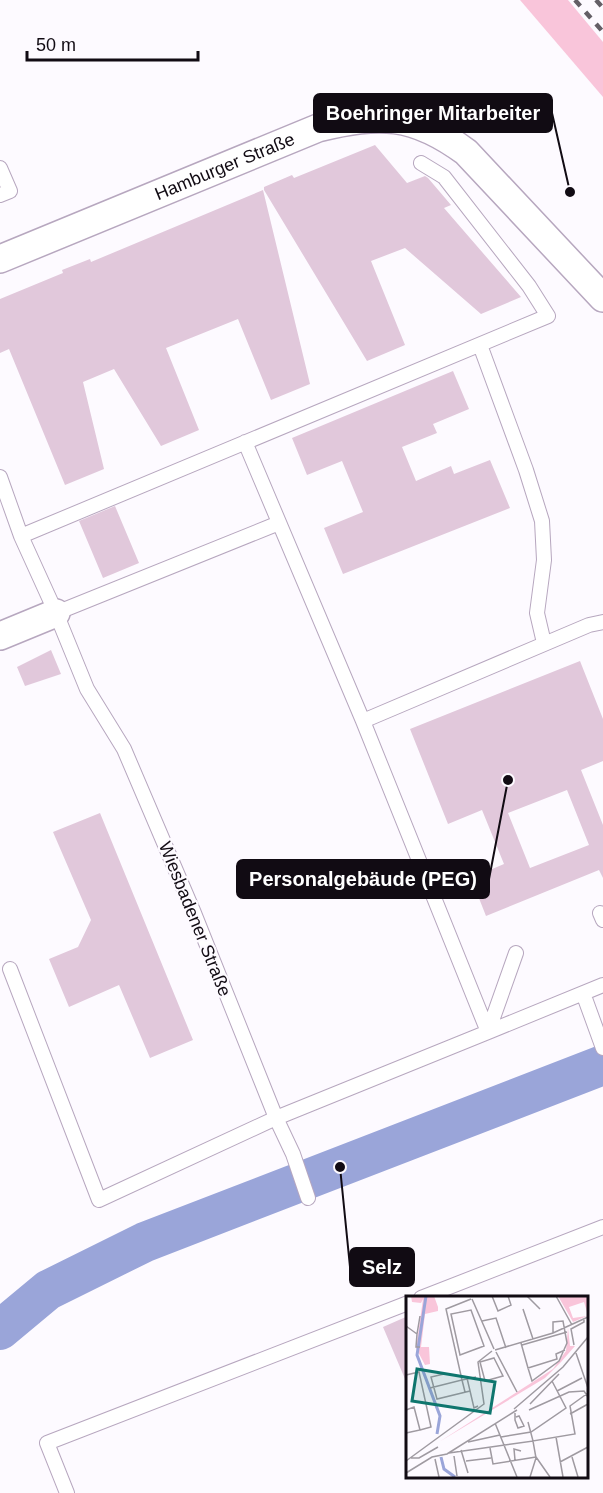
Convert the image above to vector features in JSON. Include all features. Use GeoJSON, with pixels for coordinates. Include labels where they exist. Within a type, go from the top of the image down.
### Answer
{"type":"FeatureCollection","features":[{"type":"Feature","properties":{"kind":"street","name":"Hamburger Straße"},"geometry":{"type":"LineString","coordinates":[[0,259],[318,128],[351,120],[384,118],[428,128],[466,152],[603,298]]}},
{"type":"Feature","properties":{"kind":"street"},"geometry":{"type":"LineString","coordinates":[[0,636],[56,613]]}},
{"type":"Feature","properties":{"kind":"lane"},"geometry":{"type":"LineString","coordinates":[[21,536],[548,316],[529,286],[444,177],[421,163]]}},
{"type":"Feature","properties":{"kind":"lane"},"geometry":{"type":"LineString","coordinates":[[0,168],[10,191],[0,195]]}},
{"type":"Feature","properties":{"kind":"lane"},"geometry":{"type":"LineString","coordinates":[[480,345],[526,470],[542,521],[544,560],[537,614],[544,644]]}},
{"type":"Feature","properties":{"kind":"lane"},"geometry":{"type":"LineString","coordinates":[[245,442],[363,720],[488,1032]]}},
{"type":"Feature","properties":{"kind":"lane","name":"Wiesbadener Straße"},"geometry":{"type":"LineString","coordinates":[[0,477],[21,536],[87,689],[124,749],[194,913],[276,1118],[293,1154],[308,1198]]}},
{"type":"Feature","properties":{"kind":"lane"},"geometry":{"type":"LineString","coordinates":[[56,613],[279,523]]}},
{"type":"Feature","properties":{"kind":"lane"},"geometry":{"type":"LineString","coordinates":[[363,720],[589,625],[603,622]]}},
{"type":"Feature","properties":{"kind":"lane"},"geometry":{"type":"LineString","coordinates":[[488,1032],[516,953]]}},
{"type":"Feature","properties":{"kind":"lane"},"geometry":{"type":"LineString","coordinates":[[10,969],[99,1200],[276,1118],[603,985]]}},
{"type":"Feature","properties":{"kind":"lane"},"geometry":{"type":"LineString","coordinates":[[583,993],[602,1046]]}},
{"type":"Feature","properties":{"kind":"lane"},"geometry":{"type":"LineString","coordinates":[[426,1296],[603,1227]]}},
{"type":"Feature","properties":{"kind":"lane"},"geometry":{"type":"LineString","coordinates":[[67,1493],[47,1443],[406,1304]]}},
{"type":"Feature","properties":{"kind":"shaded area"},"geometry":{"type":"Polygon","coordinates":[[[520,0],[568,0],[603,42],[603,97],[520,0]]]}},
{"type":"Feature","properties":{"kind":"building"},"geometry":{"type":"Polygon","coordinates":[[[375,145],[407,183],[425,176],[428,178],[451,205],[444,208],[521,297],[481,314],[405,248],[371,261],[405,345],[367,361],[264,187],[292,175],[294,178],[375,145]]]}},
{"type":"Feature","properties":{"kind":"building"},"geometry":{"type":"Polygon","coordinates":[[[263,190],[310,384],[271,400],[238,319],[166,348],[199,430],[161,446],[114,369],[83,382],[104,469],[65,485],[9,349],[0,353],[0,299],[63,273],[62,270],[90,259],[91,262],[263,190]]]}},
{"type":"Feature","properties":{"kind":"building"},"geometry":{"type":"Polygon","coordinates":[[[453,371],[469,409],[433,424],[437,433],[402,447],[416,481],[451,466],[454,474],[490,460],[510,508],[343,574],[324,528],[363,512],[342,461],[307,475],[292,438],[453,371]]]}},
{"type":"Feature","properties":{"kind":"building"},"geometry":{"type":"Polygon","coordinates":[[[115,506],[139,563],[103,578],[79,521],[115,506]]]}},
{"type":"Feature","properties":{"kind":"building"},"geometry":{"type":"Polygon","coordinates":[[[51,650],[61,674],[25,686],[17,667],[51,650]]]}},
{"type":"Feature","properties":{"kind":"building"},"geometry":{"type":"Polygon","coordinates":[[[580,661],[603,719],[603,761],[581,770],[603,825],[603,878],[599,870],[486,916],[471,878],[504,864],[482,810],[448,824],[410,729],[580,661]],[[567,790],[508,813],[530,868],[589,845],[567,790]]]}},
{"type":"Feature","properties":{"kind":"building"},"geometry":{"type":"Polygon","coordinates":[[[100,813],[193,1040],[150,1058],[119,985],[69,1007],[49,959],[78,947],[91,920],[53,832],[100,813]]]}},
{"type":"Feature","properties":{"kind":"building"},"geometry":{"type":"Polygon","coordinates":[[[406,1317],[406,1381],[383,1327],[406,1317]]]}},
{"type":"Feature","properties":{"kind":"waterway"},"geometry":{"type":"LineString","coordinates":[[0,1330],[48,1290],[145,1242],[603,1065]]}},
{"type":"Feature","properties":{"kind":"railway"},"geometry":{"type":"LineString","coordinates":[[575,0],[603,32]]}},
{"type":"Feature","properties":{"kind":"railway"},"geometry":{"type":"LineString","coordinates":[[596,0],[603,8]]}},
{"type":"Feature","properties":{"kind":"place","name":"Boehringer Mitarbeiter"},"geometry":{"type":"Point","coordinates":[570,192]}},
{"type":"Feature","properties":{"kind":"place","name":"Personalgebäude (PEG)"},"geometry":{"type":"Point","coordinates":[508,780]}},
{"type":"Feature","properties":{"kind":"place","name":"Selz"},"geometry":{"type":"Point","coordinates":[340,1167]}}]}
